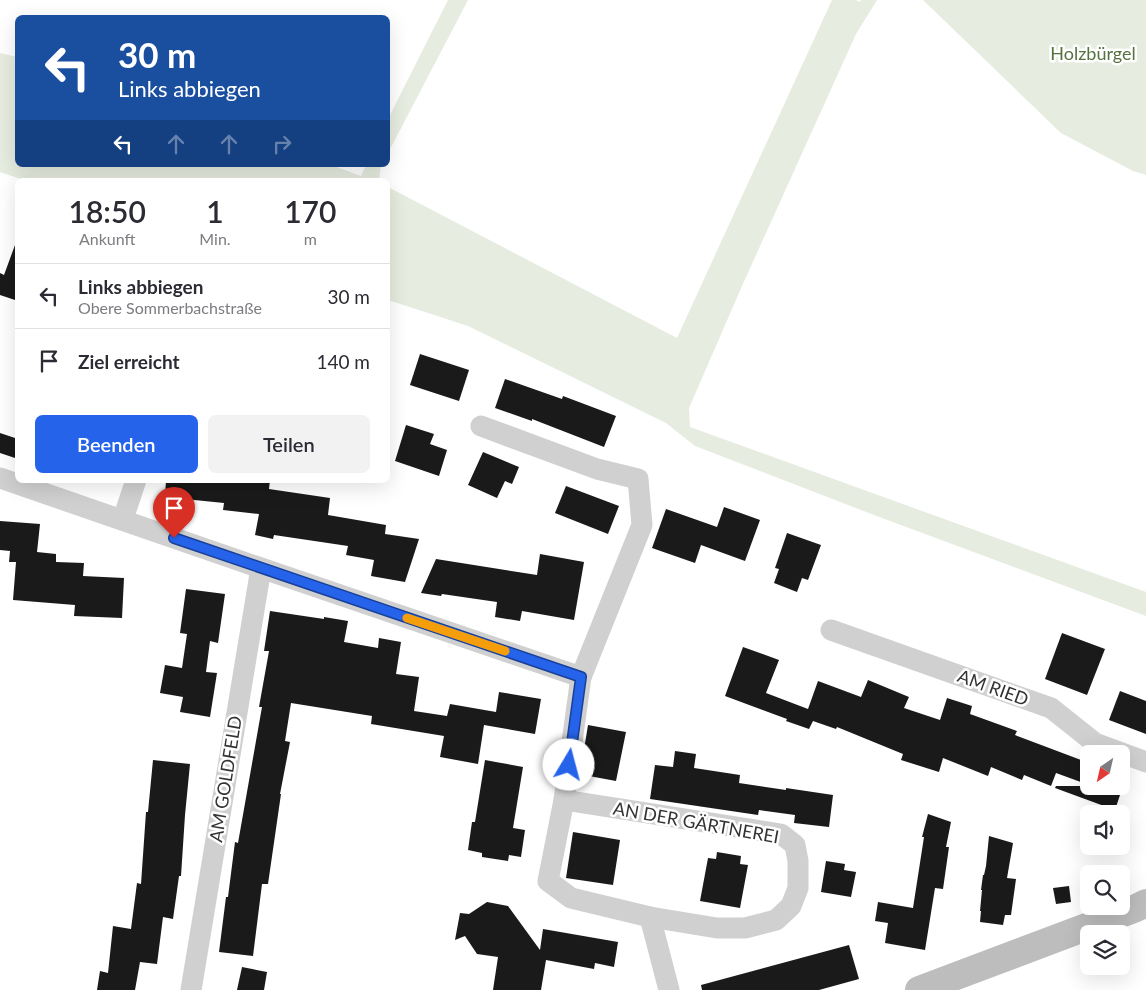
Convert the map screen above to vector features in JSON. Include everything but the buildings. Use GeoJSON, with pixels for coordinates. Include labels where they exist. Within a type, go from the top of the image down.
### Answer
{"type":"FeatureCollection","features":[{"type":"Feature","properties":{"kind":"main road"},"geometry":{"type":"LineString","coordinates":[[919,990],[1142,909]]}},
{"type":"Feature","properties":{"kind":"street","name":"AN DER GÄRTNEREI"},"geometry":{"type":"LineString","coordinates":[[481,426],[597,469],[638,479],[642,525],[581,677],[564,800],[548,881],[571,898],[650,917],[717,928],[745,928],[776,920],[791,906],[798,888],[798,861],[795,845],[781,834],[564,800]]}},
{"type":"Feature","properties":{"kind":"street"},"geometry":{"type":"LineString","coordinates":[[0,478],[581,677]]}},
{"type":"Feature","properties":{"kind":"street"},"geometry":{"type":"LineString","coordinates":[[123,519],[135,483]]}},
{"type":"Feature","properties":{"kind":"street","name":"AM GOLDFELD"},"geometry":{"type":"LineString","coordinates":[[191,990],[261,568]]}},
{"type":"Feature","properties":{"kind":"street","name":"AM RIED"},"geometry":{"type":"LineString","coordinates":[[831,630],[1051,708],[1095,743],[1146,762]]}},
{"type":"Feature","properties":{"kind":"street"},"geometry":{"type":"LineString","coordinates":[[650,917],[669,990]]}},
{"type":"Feature","properties":{"kind":"green space"},"geometry":{"type":"Polygon","coordinates":[[[448,0],[468,0],[390,149],[390,115],[448,0]]]}},
{"type":"Feature","properties":{"kind":"green space"},"geometry":{"type":"Polygon","coordinates":[[[832,0],[856,0],[860,2],[861,0],[877,0],[856,34],[742,286],[689,408],[690,427],[1146,592],[1146,616],[695,446],[666,423],[468,326],[390,301],[390,188],[677,338],[832,0]]]}},
{"type":"Feature","properties":{"kind":"green space","name":"Holzbürgel"},"geometry":{"type":"Polygon","coordinates":[[[923,0],[1146,0],[1146,175],[1133,171],[1061,133],[923,0]]]}},
{"type":"Feature","properties":{"kind":"green space"},"geometry":{"type":"Polygon","coordinates":[[[0,53],[15,57],[15,167],[336,167],[361,176],[365,167],[381,167],[379,178],[18,178],[0,172],[0,53]]]}},
{"type":"Feature","properties":{"kind":"slow traffic"},"geometry":{"type":"LineString","coordinates":[[407,618],[505,651]]}},
{"type":"Feature","properties":{"kind":"route"},"geometry":{"type":"LineString","coordinates":[[174,538],[581,677],[569,765]]}}]}
